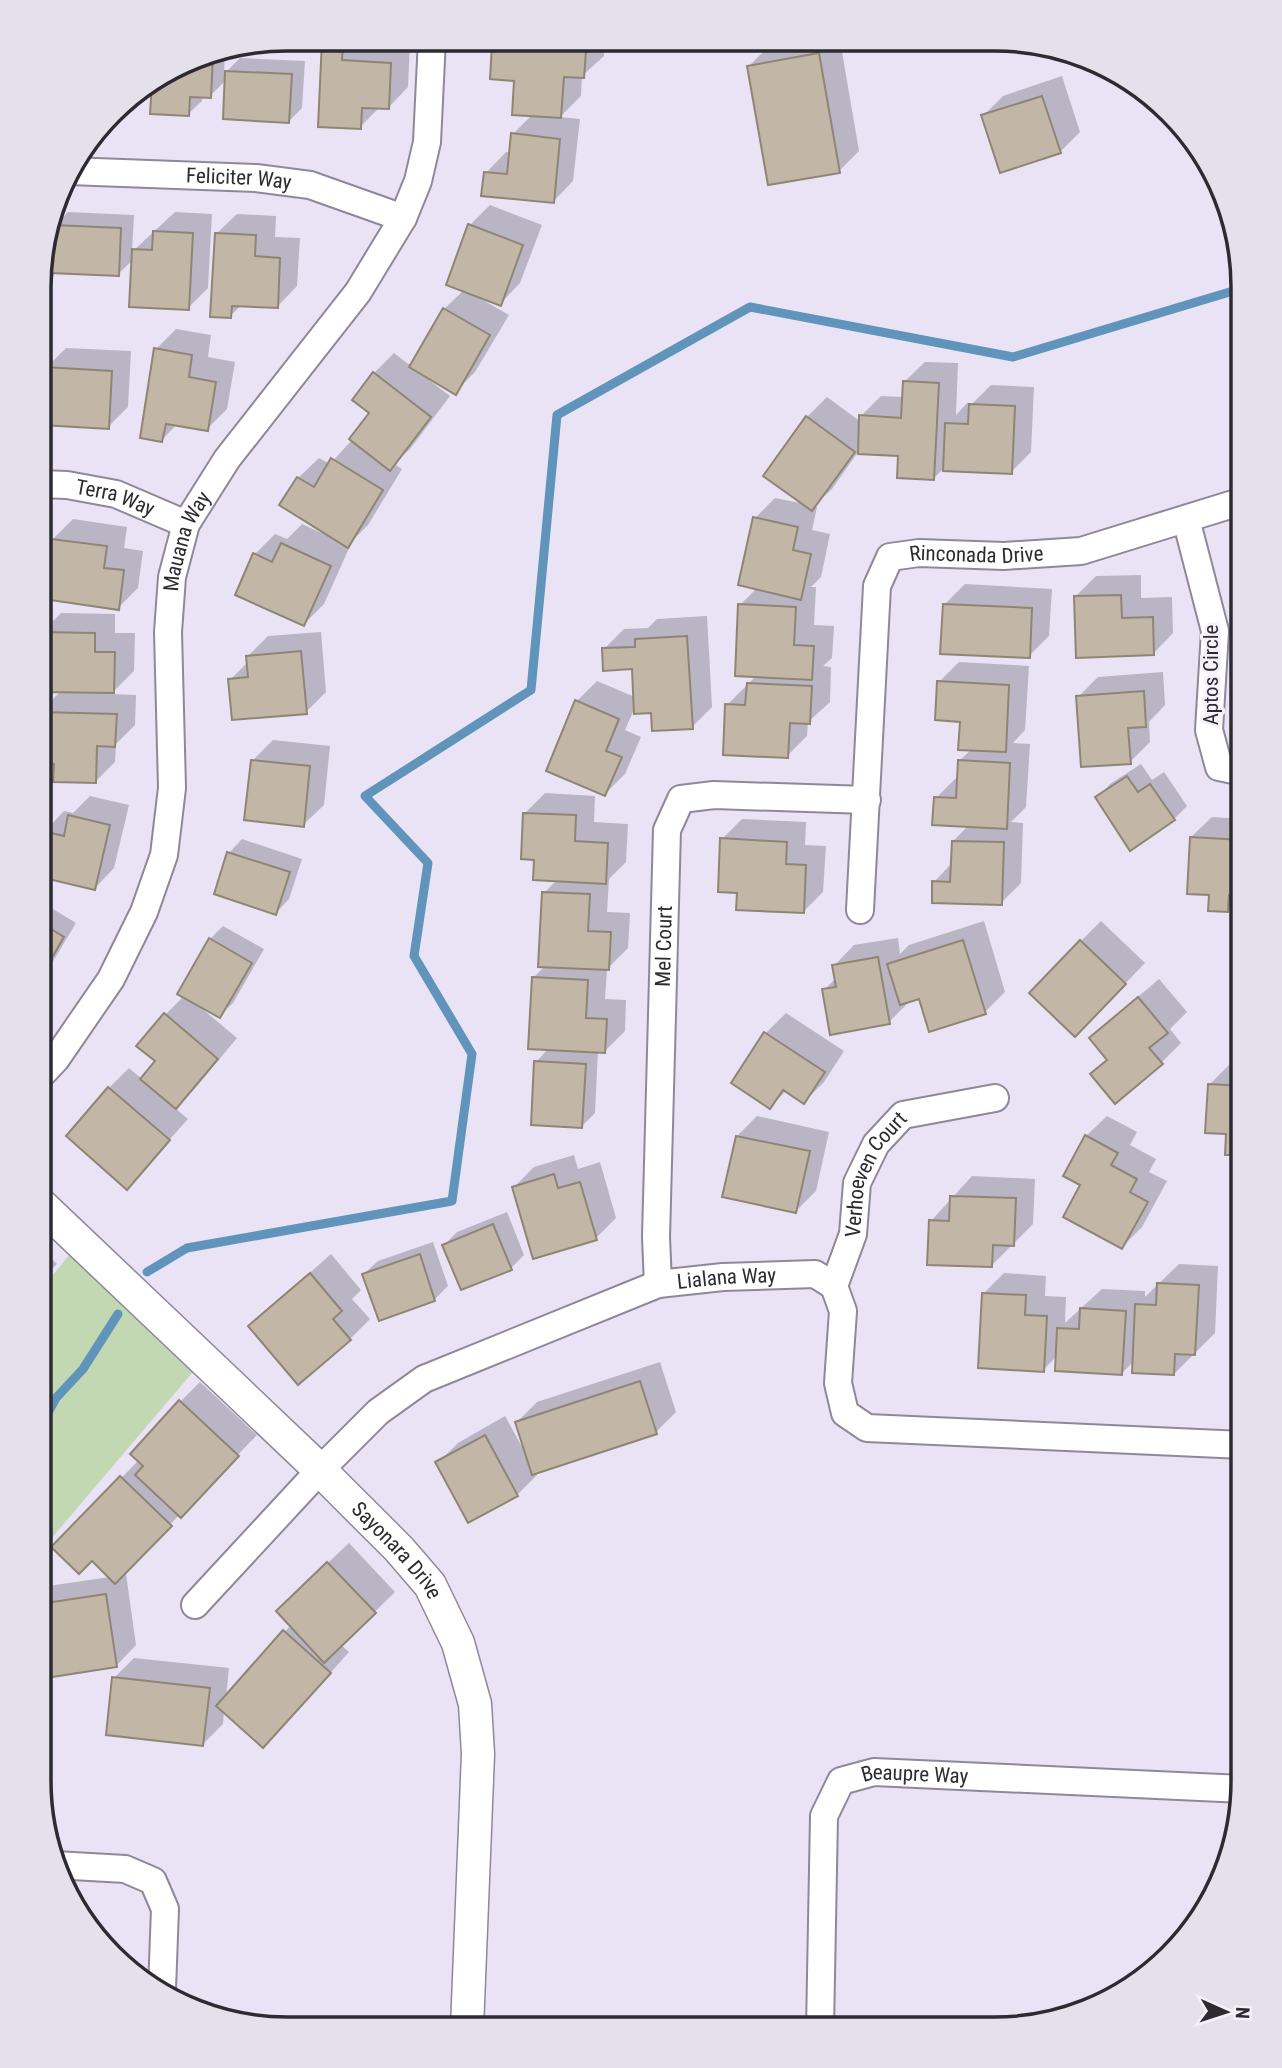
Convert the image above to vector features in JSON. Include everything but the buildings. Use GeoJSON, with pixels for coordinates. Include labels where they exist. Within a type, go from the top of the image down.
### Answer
{"type":"FeatureCollection","features":[{"type":"Feature","properties":{"kind":"street","name":"Mauana Way"},"geometry":{"type":"LineString","coordinates":[[51,1064],[111,979],[144,912],[164,855],[172,788],[168,632],[172,577],[186,524],[227,459],[358,292],[403,218],[418,181],[428,142],[432,51]]}},
{"type":"Feature","properties":{"kind":"street","name":"Feliciter Way"},"geometry":{"type":"LineString","coordinates":[[81,171],[256,178],[310,185],[403,218]]}},
{"type":"Feature","properties":{"kind":"street","name":"Terra Way"},"geometry":{"type":"LineString","coordinates":[[51,484],[116,494],[186,524]]}},
{"type":"Feature","properties":{"kind":"street","name":"Rinconada Drive"},"geometry":{"type":"LineString","coordinates":[[860,910],[877,586],[890,557],[919,553],[1004,556],[1081,551],[1231,505]]}},
{"type":"Feature","properties":{"kind":"street","name":"Aptos Circle"},"geometry":{"type":"LineString","coordinates":[[1186,519],[1215,631],[1209,730],[1219,767],[1231,770]]}},
{"type":"Feature","properties":{"kind":"street","name":"Mel Court"},"geometry":{"type":"LineString","coordinates":[[658,1284],[656,1237],[667,830],[681,799],[713,795],[867,800]]}},
{"type":"Feature","properties":{"kind":"street","name":"Verhoeven Court"},"geometry":{"type":"LineString","coordinates":[[834,1286],[853,1234],[857,1183],[876,1144],[903,1115],[995,1098]]}},
{"type":"Feature","properties":{"kind":"street","name":"Sayonara Drive"},"geometry":{"type":"LineString","coordinates":[[51,1214],[320,1471],[399,1549],[430,1585],[458,1643],[475,1704],[478,1754],[467,2017]]}},
{"type":"Feature","properties":{"kind":"street","name":"Lialana Way"},"geometry":{"type":"LineString","coordinates":[[195,1605],[378,1412],[424,1378],[658,1284],[815,1274],[834,1286]]}},
{"type":"Feature","properties":{"kind":"street"},"geometry":{"type":"LineString","coordinates":[[834,1286],[843,1311],[838,1383],[845,1413],[867,1428],[1231,1444]]}},
{"type":"Feature","properties":{"kind":"street","name":"Beaupre Way"},"geometry":{"type":"LineString","coordinates":[[820,2017],[824,1816],[841,1781],[874,1772],[1231,1788]]}},
{"type":"Feature","properties":{"kind":"street"},"geometry":{"type":"LineString","coordinates":[[67,1867],[125,1869],[153,1881],[165,1909],[162,1981]]}},
{"type":"Feature","properties":{"kind":"green space"},"geometry":{"type":"Polygon","coordinates":[[[79,1243],[203,1360],[51,1539],[51,1277],[79,1243]]]}},
{"type":"Feature","properties":{"kind":"waterway"},"geometry":{"type":"LineString","coordinates":[[147,1272],[187,1248],[452,1201],[472,1054],[414,956],[428,863],[365,796],[531,690],[557,415],[750,307],[1013,357],[1231,292]]}},
{"type":"Feature","properties":{"kind":"waterway"},"geometry":{"type":"LineString","coordinates":[[51,1407],[83,1369],[118,1314]]}}]}
